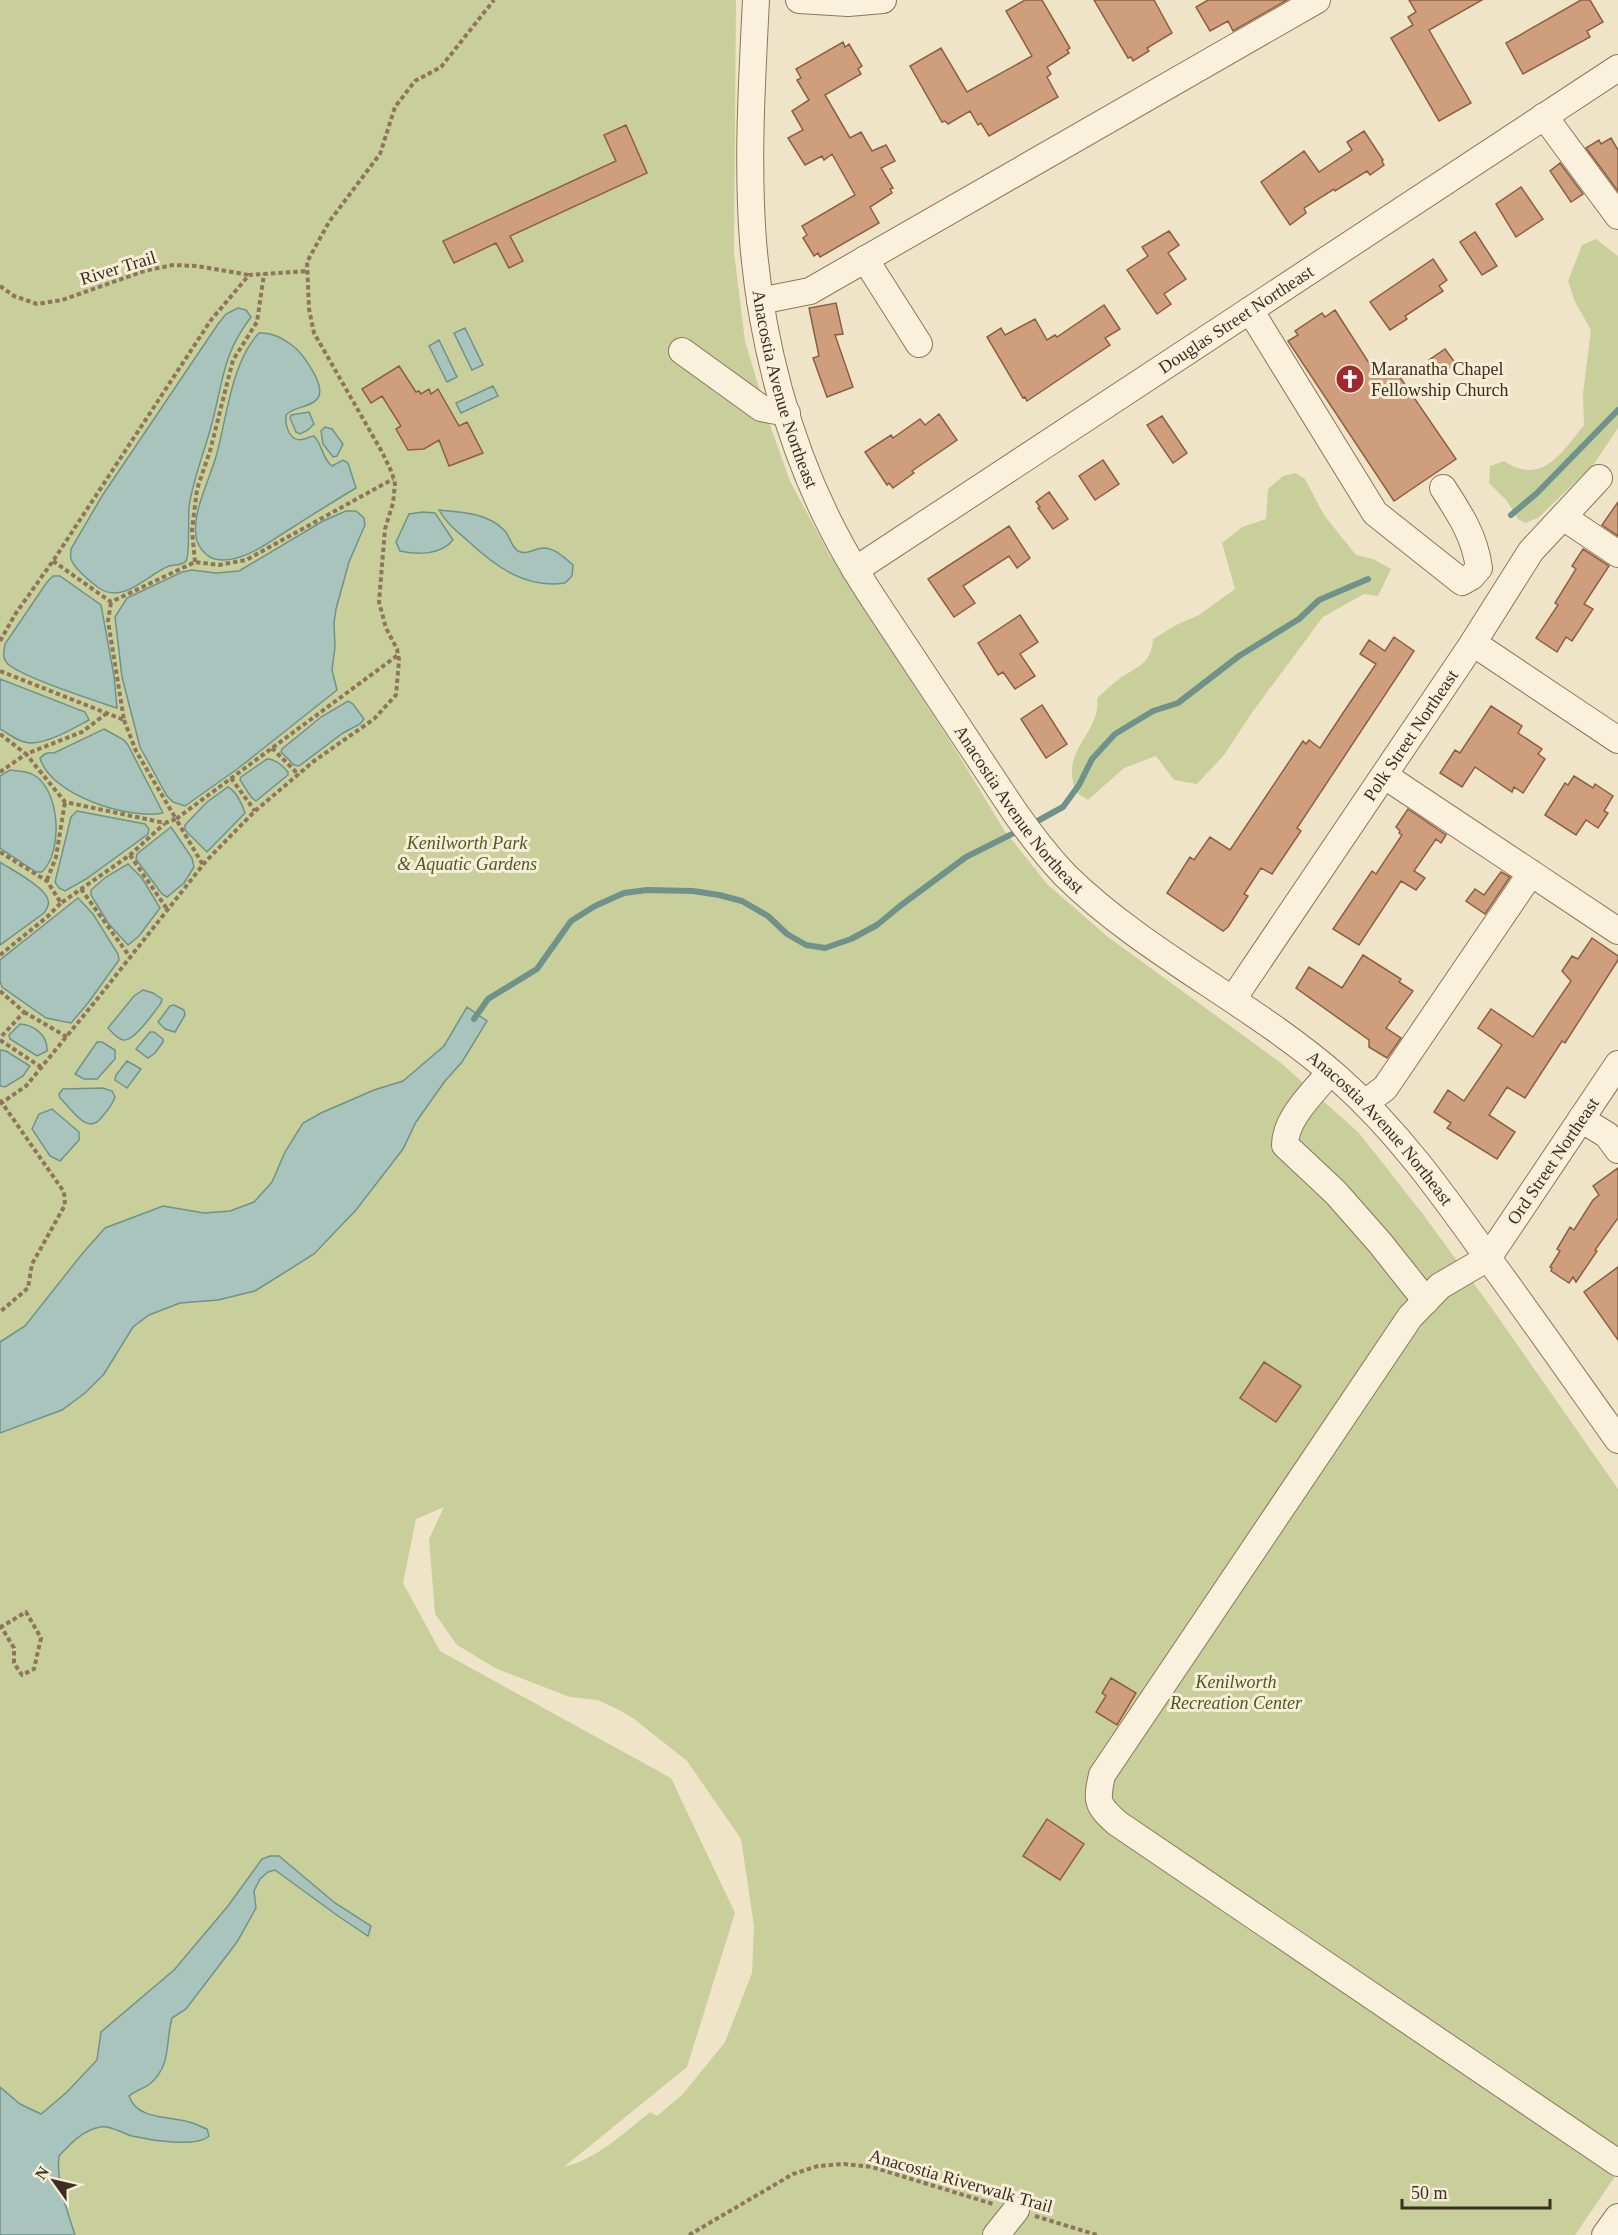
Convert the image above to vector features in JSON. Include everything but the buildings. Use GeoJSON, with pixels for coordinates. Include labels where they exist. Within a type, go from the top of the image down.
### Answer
{"type":"FeatureCollection","features":[{"type":"Feature","properties":{"kind":"street","name":"Anacostia Avenue Northeast"},"geometry":{"type":"LineString","coordinates":[[756,0],[751,196],[760,301],[787,413],[818,499],[855,570],[1014,811],[1032,837],[1066,876],[1144,939],[1281,1032],[1365,1103],[1434,1182],[1618,1440]]}},
{"type":"Feature","properties":{"kind":"street"},"geometry":{"type":"LineString","coordinates":[[799,0],[848,3],[883,0]]}},
{"type":"Feature","properties":{"kind":"street"},"geometry":{"type":"LineString","coordinates":[[760,301],[810,291],[1317,0]]}},
{"type":"Feature","properties":{"kind":"street","name":"Douglas Street Northeast"},"geometry":{"type":"LineString","coordinates":[[855,570],[1618,68]]}},
{"type":"Feature","properties":{"kind":"street"},"geometry":{"type":"LineString","coordinates":[[1544,116],[1618,216]]}},
{"type":"Feature","properties":{"kind":"street"},"geometry":{"type":"LineString","coordinates":[[865,259],[919,344]]}},
{"type":"Feature","properties":{"kind":"street"},"geometry":{"type":"LineString","coordinates":[[1250,310],[1375,513],[1462,582],[1471,577],[1479,568],[1478,556],[1467,525],[1443,488]]}},
{"type":"Feature","properties":{"kind":"street"},"geometry":{"type":"LineString","coordinates":[[682,351],[761,408],[787,413]]}},
{"type":"Feature","properties":{"kind":"street","name":"Polk Street Northeast"},"geometry":{"type":"LineString","coordinates":[[1233,999],[1385,776],[1532,550],[1599,478]]}},
{"type":"Feature","properties":{"kind":"street"},"geometry":{"type":"LineString","coordinates":[[1563,517],[1618,554]]}},
{"type":"Feature","properties":{"kind":"street"},"geometry":{"type":"LineString","coordinates":[[1473,643],[1618,740]]}},
{"type":"Feature","properties":{"kind":"street"},"geometry":{"type":"LineString","coordinates":[[1385,776],[1618,931]]}},
{"type":"Feature","properties":{"kind":"street"},"geometry":{"type":"LineString","coordinates":[[1365,1103],[1385,1088],[1531,873]]}},
{"type":"Feature","properties":{"kind":"street","name":"Ord Street Northeast"},"geometry":{"type":"LineString","coordinates":[[1488,1258],[1618,1064]]}},
{"type":"Feature","properties":{"kind":"street"},"geometry":{"type":"LineString","coordinates":[[1330,1072],[1296,1115],[1285,1133],[1286,1145],[1336,1193],[1426,1301]]}},
{"type":"Feature","properties":{"kind":"street"},"geometry":{"type":"LineString","coordinates":[[1581,1119],[1607,1135],[1618,1150]]}},
{"type":"Feature","properties":{"kind":"street"},"geometry":{"type":"LineString","coordinates":[[1488,1258],[1440,1286],[1410,1317],[1102,1775],[1098,1794],[1101,1809],[1116,1823],[1618,2163]]}},
{"type":"Feature","properties":{"kind":"street"},"geometry":{"type":"LineString","coordinates":[[996,2235],[1016,2210]]}},
{"type":"Feature","properties":{"kind":"street"},"geometry":{"type":"LineString","coordinates":[[1605,2235],[1618,2217]]}},
{"type":"Feature","properties":{"kind":"path"},"geometry":{"type":"LineString","coordinates":[[0,1312],[28,1288],[32,1264],[65,1205],[64,1192],[1,1102],[26,1086],[202,865],[255,811],[314,761],[374,719],[396,695],[398,655],[386,628],[379,602],[386,529],[393,503],[393,479],[382,452],[314,333],[309,309],[307,262],[329,222],[380,154],[395,106],[415,81],[441,67],[494,0]]}},
{"type":"Feature","properties":{"kind":"path","name":"River Trail"},"geometry":{"type":"LineString","coordinates":[[0,286],[14,296],[37,304],[62,300],[144,271],[173,265],[197,266],[249,275],[308,271]]}},
{"type":"Feature","properties":{"kind":"path"},"geometry":{"type":"LineString","coordinates":[[195,562],[192,530],[197,489],[210,451],[233,360],[257,322],[264,274]]}},
{"type":"Feature","properties":{"kind":"path"},"geometry":{"type":"LineString","coordinates":[[0,641],[16,612],[53,561],[211,320],[249,275]]}},
{"type":"Feature","properties":{"kind":"path"},"geometry":{"type":"LineString","coordinates":[[111,602],[195,562],[219,565],[246,560],[393,479]]}},
{"type":"Feature","properties":{"kind":"path"},"geometry":{"type":"LineString","coordinates":[[53,561],[111,602]]}},
{"type":"Feature","properties":{"kind":"path"},"geometry":{"type":"LineString","coordinates":[[111,602],[108,621],[124,720],[136,751],[202,865]]}},
{"type":"Feature","properties":{"kind":"path"},"geometry":{"type":"LineString","coordinates":[[0,955],[61,903],[130,855],[165,823],[176,819],[398,655]]}},
{"type":"Feature","properties":{"kind":"path"},"geometry":{"type":"LineString","coordinates":[[0,670],[124,720]]}},
{"type":"Feature","properties":{"kind":"path"},"geometry":{"type":"LineString","coordinates":[[0,772],[27,754],[82,732],[107,713]]}},
{"type":"Feature","properties":{"kind":"path"},"geometry":{"type":"LineString","coordinates":[[0,734],[27,754],[65,802],[165,823]]}},
{"type":"Feature","properties":{"kind":"path"},"geometry":{"type":"LineString","coordinates":[[272,748],[299,775]]}},
{"type":"Feature","properties":{"kind":"path"},"geometry":{"type":"LineString","coordinates":[[231,778],[255,811]]}},
{"type":"Feature","properties":{"kind":"path"},"geometry":{"type":"LineString","coordinates":[[47,881],[56,857],[65,802]]}},
{"type":"Feature","properties":{"kind":"path"},"geometry":{"type":"LineString","coordinates":[[0,852],[47,881],[61,903]]}},
{"type":"Feature","properties":{"kind":"path"},"geometry":{"type":"LineString","coordinates":[[130,855],[167,909]]}},
{"type":"Feature","properties":{"kind":"path"},"geometry":{"type":"LineString","coordinates":[[81,889],[130,957]]}},
{"type":"Feature","properties":{"kind":"path"},"geometry":{"type":"LineString","coordinates":[[0,991],[24,1012],[67,1037]]}},
{"type":"Feature","properties":{"kind":"path"},"geometry":{"type":"LineString","coordinates":[[24,1012],[0,1039],[41,1067]]}},
{"type":"Feature","properties":{"kind":"path"},"geometry":{"type":"LineString","coordinates":[[26,1612],[41,1638],[34,1669],[22,1675],[14,1663],[14,1648],[1,1626],[26,1612]]}},
{"type":"Feature","properties":{"kind":"path","name":"Anacostia Riverwalk Trail"},"geometry":{"type":"LineString","coordinates":[[689,2235],[793,2174],[818,2166],[844,2164],[872,2167],[1097,2235]]}},
{"type":"Feature","properties":{"kind":"green space","name":"Kenilworth Park & Aquatic Gardens"},"geometry":{"type":"Polygon","coordinates":[[[0,0],[736,0],[734,252],[745,341],[771,428],[790,481],[830,556],[955,749],[1004,830],[1047,884],[1108,937],[1281,1063],[1359,1133],[1422,1213],[1491,1307],[1618,1489],[1618,2172],[1575,2235],[74,2235],[0,2125],[0,1433],[62,1410],[85,1393],[120,1350],[133,1327],[149,1315],[82,1254],[25,1326],[0,1342],[0,0]],[[444,1507],[416,1519],[403,1583],[440,1651],[671,1778],[735,1913],[687,2067],[564,2167],[599,2151],[650,2112],[657,2116],[683,2094],[725,2042],[752,1973],[754,1926],[741,1839],[687,1761],[634,1719],[598,1700],[570,1697],[497,1669],[457,1645],[435,1614],[429,1539],[444,1507]]]}},
{"type":"Feature","properties":{"kind":"green space"},"geometry":{"type":"Polygon","coordinates":[[[1596,239],[1618,256],[1618,428],[1594,464],[1538,518],[1525,523],[1518,519],[1507,501],[1489,483],[1490,466],[1504,461],[1517,468],[1530,470],[1540,468],[1559,455],[1584,425],[1583,393],[1591,330],[1575,302],[1568,281],[1582,245],[1596,239]]]}},
{"type":"Feature","properties":{"kind":"green space"},"geometry":{"type":"Polygon","coordinates":[[[1296,473],[1305,479],[1324,515],[1356,555],[1373,559],[1391,569],[1378,596],[1364,594],[1323,617],[1253,711],[1224,755],[1197,784],[1174,780],[1156,756],[1124,768],[1088,800],[1074,791],[1072,771],[1074,759],[1092,725],[1097,708],[1097,698],[1146,660],[1152,648],[1153,639],[1199,615],[1235,589],[1222,543],[1242,527],[1266,519],[1268,489],[1283,476],[1296,473]]]}},
{"type":"Feature","properties":{"kind":"water"},"geometry":{"type":"Polygon","coordinates":[[[238,308],[246,310],[251,317],[229,356],[193,486],[189,507],[186,561],[161,570],[126,591],[108,592],[99,588],[76,566],[71,559],[71,549],[102,496],[218,324],[226,314],[238,308]]]}},
{"type":"Feature","properties":{"kind":"water"},"geometry":{"type":"Polygon","coordinates":[[[465,328],[483,365],[472,370],[454,333],[465,328]]]}},
{"type":"Feature","properties":{"kind":"water"},"geometry":{"type":"Polygon","coordinates":[[[259,333],[277,336],[293,346],[307,363],[319,386],[320,392],[315,401],[286,415],[289,433],[299,440],[314,436],[326,460],[332,466],[343,460],[348,463],[356,488],[255,551],[235,559],[215,559],[205,553],[198,544],[197,516],[217,453],[236,374],[242,358],[259,333]]]}},
{"type":"Feature","properties":{"kind":"water"},"geometry":{"type":"Polygon","coordinates":[[[439,340],[457,377],[447,382],[429,346],[439,340]]]}},
{"type":"Feature","properties":{"kind":"water"},"geometry":{"type":"Polygon","coordinates":[[[493,386],[498,396],[461,413],[456,403],[493,386]]]}},
{"type":"Feature","properties":{"kind":"water"},"geometry":{"type":"Polygon","coordinates":[[[309,412],[314,424],[300,434],[296,432],[290,418],[291,415],[309,412]]]}},
{"type":"Feature","properties":{"kind":"water"},"geometry":{"type":"Polygon","coordinates":[[[325,427],[332,429],[343,444],[337,456],[333,457],[323,444],[321,431],[325,427]]]}},
{"type":"Feature","properties":{"kind":"water"},"geometry":{"type":"Polygon","coordinates":[[[439,510],[474,514],[491,520],[505,531],[518,551],[528,552],[542,548],[553,550],[573,565],[572,576],[565,583],[550,584],[512,574],[478,550],[452,527],[439,510]]]}},
{"type":"Feature","properties":{"kind":"water"},"geometry":{"type":"Polygon","coordinates":[[[346,511],[356,511],[364,518],[365,525],[349,562],[336,609],[332,670],[337,690],[240,767],[185,806],[173,802],[167,796],[140,747],[122,677],[115,617],[127,598],[182,572],[192,570],[216,573],[239,571],[323,521],[346,511]]]}},
{"type":"Feature","properties":{"kind":"water"},"geometry":{"type":"Polygon","coordinates":[[[435,513],[453,540],[442,549],[428,553],[400,551],[396,542],[409,514],[435,513]]]}},
{"type":"Feature","properties":{"kind":"water"},"geometry":{"type":"Polygon","coordinates":[[[53,576],[60,576],[101,605],[114,676],[117,708],[42,682],[15,669],[4,659],[5,644],[53,576]]]}},
{"type":"Feature","properties":{"kind":"water"},"geometry":{"type":"Polygon","coordinates":[[[0,679],[85,712],[89,720],[46,741],[27,743],[19,740],[0,729],[0,679]]]}},
{"type":"Feature","properties":{"kind":"water"},"geometry":{"type":"Polygon","coordinates":[[[348,701],[364,719],[360,724],[343,733],[299,766],[294,765],[281,752],[321,717],[348,701]]]}},
{"type":"Feature","properties":{"kind":"water"},"geometry":{"type":"Polygon","coordinates":[[[104,729],[124,740],[128,745],[163,813],[131,813],[92,802],[74,794],[47,771],[40,758],[43,755],[54,753],[104,729]]]}},
{"type":"Feature","properties":{"kind":"water"},"geometry":{"type":"Polygon","coordinates":[[[267,759],[281,765],[288,775],[256,801],[240,780],[267,759]]]}},
{"type":"Feature","properties":{"kind":"water"},"geometry":{"type":"Polygon","coordinates":[[[10,770],[34,775],[45,785],[50,796],[54,809],[56,837],[49,863],[42,872],[36,872],[0,848],[0,776],[10,770]]]}},
{"type":"Feature","properties":{"kind":"water"},"geometry":{"type":"Polygon","coordinates":[[[228,787],[237,795],[245,813],[207,852],[185,830],[185,825],[207,802],[228,787]]]}},
{"type":"Feature","properties":{"kind":"water"},"geometry":{"type":"Polygon","coordinates":[[[77,811],[145,824],[149,829],[148,834],[86,879],[65,891],[55,882],[71,817],[77,811]]]}},
{"type":"Feature","properties":{"kind":"water"},"geometry":{"type":"Polygon","coordinates":[[[171,827],[192,858],[194,867],[184,883],[167,897],[162,894],[136,859],[137,854],[171,827]]]}},
{"type":"Feature","properties":{"kind":"water"},"geometry":{"type":"Polygon","coordinates":[[[0,862],[41,890],[46,895],[48,907],[44,913],[0,945],[0,862]]]}},
{"type":"Feature","properties":{"kind":"water"},"geometry":{"type":"Polygon","coordinates":[[[128,864],[142,878],[160,908],[139,936],[128,945],[108,923],[91,895],[91,890],[106,877],[128,864]]]}},
{"type":"Feature","properties":{"kind":"water"},"geometry":{"type":"Polygon","coordinates":[[[78,898],[93,914],[118,954],[119,960],[71,1023],[46,1018],[2,987],[0,960],[78,898]]]}},
{"type":"Feature","properties":{"kind":"water"},"geometry":{"type":"Polygon","coordinates":[[[143,990],[162,999],[161,1003],[138,1032],[123,1040],[108,1028],[134,996],[143,990]]]}},
{"type":"Feature","properties":{"kind":"water"},"geometry":{"type":"Polygon","coordinates":[[[174,1005],[184,1010],[185,1015],[175,1032],[165,1029],[158,1022],[170,1006],[174,1005]]]}},
{"type":"Feature","properties":{"kind":"water"},"geometry":{"type":"Polygon","coordinates":[[[467,1007],[487,1021],[462,1062],[445,1081],[416,1122],[403,1149],[356,1210],[314,1254],[255,1291],[218,1300],[180,1303],[149,1315],[133,1327],[104,1374],[85,1393],[62,1410],[0,1433],[0,1342],[25,1326],[105,1228],[163,1206],[204,1213],[230,1211],[254,1202],[272,1182],[285,1152],[303,1123],[374,1090],[403,1081],[444,1046],[467,1007]]]}},
{"type":"Feature","properties":{"kind":"water"},"geometry":{"type":"Polygon","coordinates":[[[20,1024],[30,1026],[43,1036],[47,1051],[37,1056],[10,1039],[9,1035],[20,1024]]]}},
{"type":"Feature","properties":{"kind":"water"},"geometry":{"type":"Polygon","coordinates":[[[150,1032],[154,1032],[163,1039],[163,1042],[148,1058],[136,1049],[150,1032]]]}},
{"type":"Feature","properties":{"kind":"water"},"geometry":{"type":"Polygon","coordinates":[[[97,1042],[102,1042],[115,1050],[115,1059],[97,1079],[84,1079],[75,1074],[97,1042]]]}},
{"type":"Feature","properties":{"kind":"water"},"geometry":{"type":"Polygon","coordinates":[[[0,1050],[6,1051],[30,1066],[23,1076],[5,1087],[0,1086],[0,1050]]]}},
{"type":"Feature","properties":{"kind":"water"},"geometry":{"type":"Polygon","coordinates":[[[127,1061],[141,1069],[127,1088],[115,1080],[116,1075],[127,1061]]]}},
{"type":"Feature","properties":{"kind":"water"},"geometry":{"type":"Polygon","coordinates":[[[103,1088],[112,1091],[115,1097],[101,1118],[96,1123],[90,1124],[79,1118],[59,1094],[63,1089],[103,1088]]]}},
{"type":"Feature","properties":{"kind":"water"},"geometry":{"type":"Polygon","coordinates":[[[52,1109],[79,1132],[79,1140],[60,1161],[50,1156],[32,1129],[39,1114],[52,1109]]]}},
{"type":"Feature","properties":{"kind":"water"},"geometry":{"type":"Polygon","coordinates":[[[279,1856],[335,1903],[371,1926],[368,1936],[275,1870],[268,1872],[260,1879],[254,1891],[256,1908],[237,1942],[186,2009],[172,2018],[167,2053],[162,2069],[150,2084],[129,2096],[133,2104],[146,2113],[194,2123],[207,2129],[209,2136],[194,2142],[172,2142],[132,2136],[108,2127],[88,2131],[72,2142],[59,2156],[61,2186],[75,2235],[0,2235],[0,2087],[20,2104],[41,2114],[67,2092],[97,2060],[101,2032],[174,1970],[228,1906],[262,1859],[279,1856]]]}},
{"type":"Feature","properties":{"kind":"waterway"},"geometry":{"type":"LineString","coordinates":[[1511,515],[1537,493],[1618,410]]}},
{"type":"Feature","properties":{"kind":"waterway"},"geometry":{"type":"LineString","coordinates":[[1032,824],[1063,807],[1079,785],[1092,759],[1115,734],[1153,711],[1178,703],[1239,656],[1299,619],[1319,600],[1368,579]]}},
{"type":"Feature","properties":{"kind":"waterway"},"geometry":{"type":"LineString","coordinates":[[474,1019],[488,999],[537,969],[571,921],[595,906],[624,893],[647,890],[693,891],[742,901],[768,916],[787,934],[806,945],[825,948],[851,939],[877,925],[966,857],[1020,830]]}},
{"type":"Feature","properties":{"kind":"place","name":"Maranatha Chapel Fellowship Church"},"geometry":{"type":"Point","coordinates":[1350,379]}},
{"type":"Feature","properties":{"kind":"park label","name":"Kenilworth Recreation Center"},"geometry":{"type":"Point","coordinates":[1236,1692]}}]}
